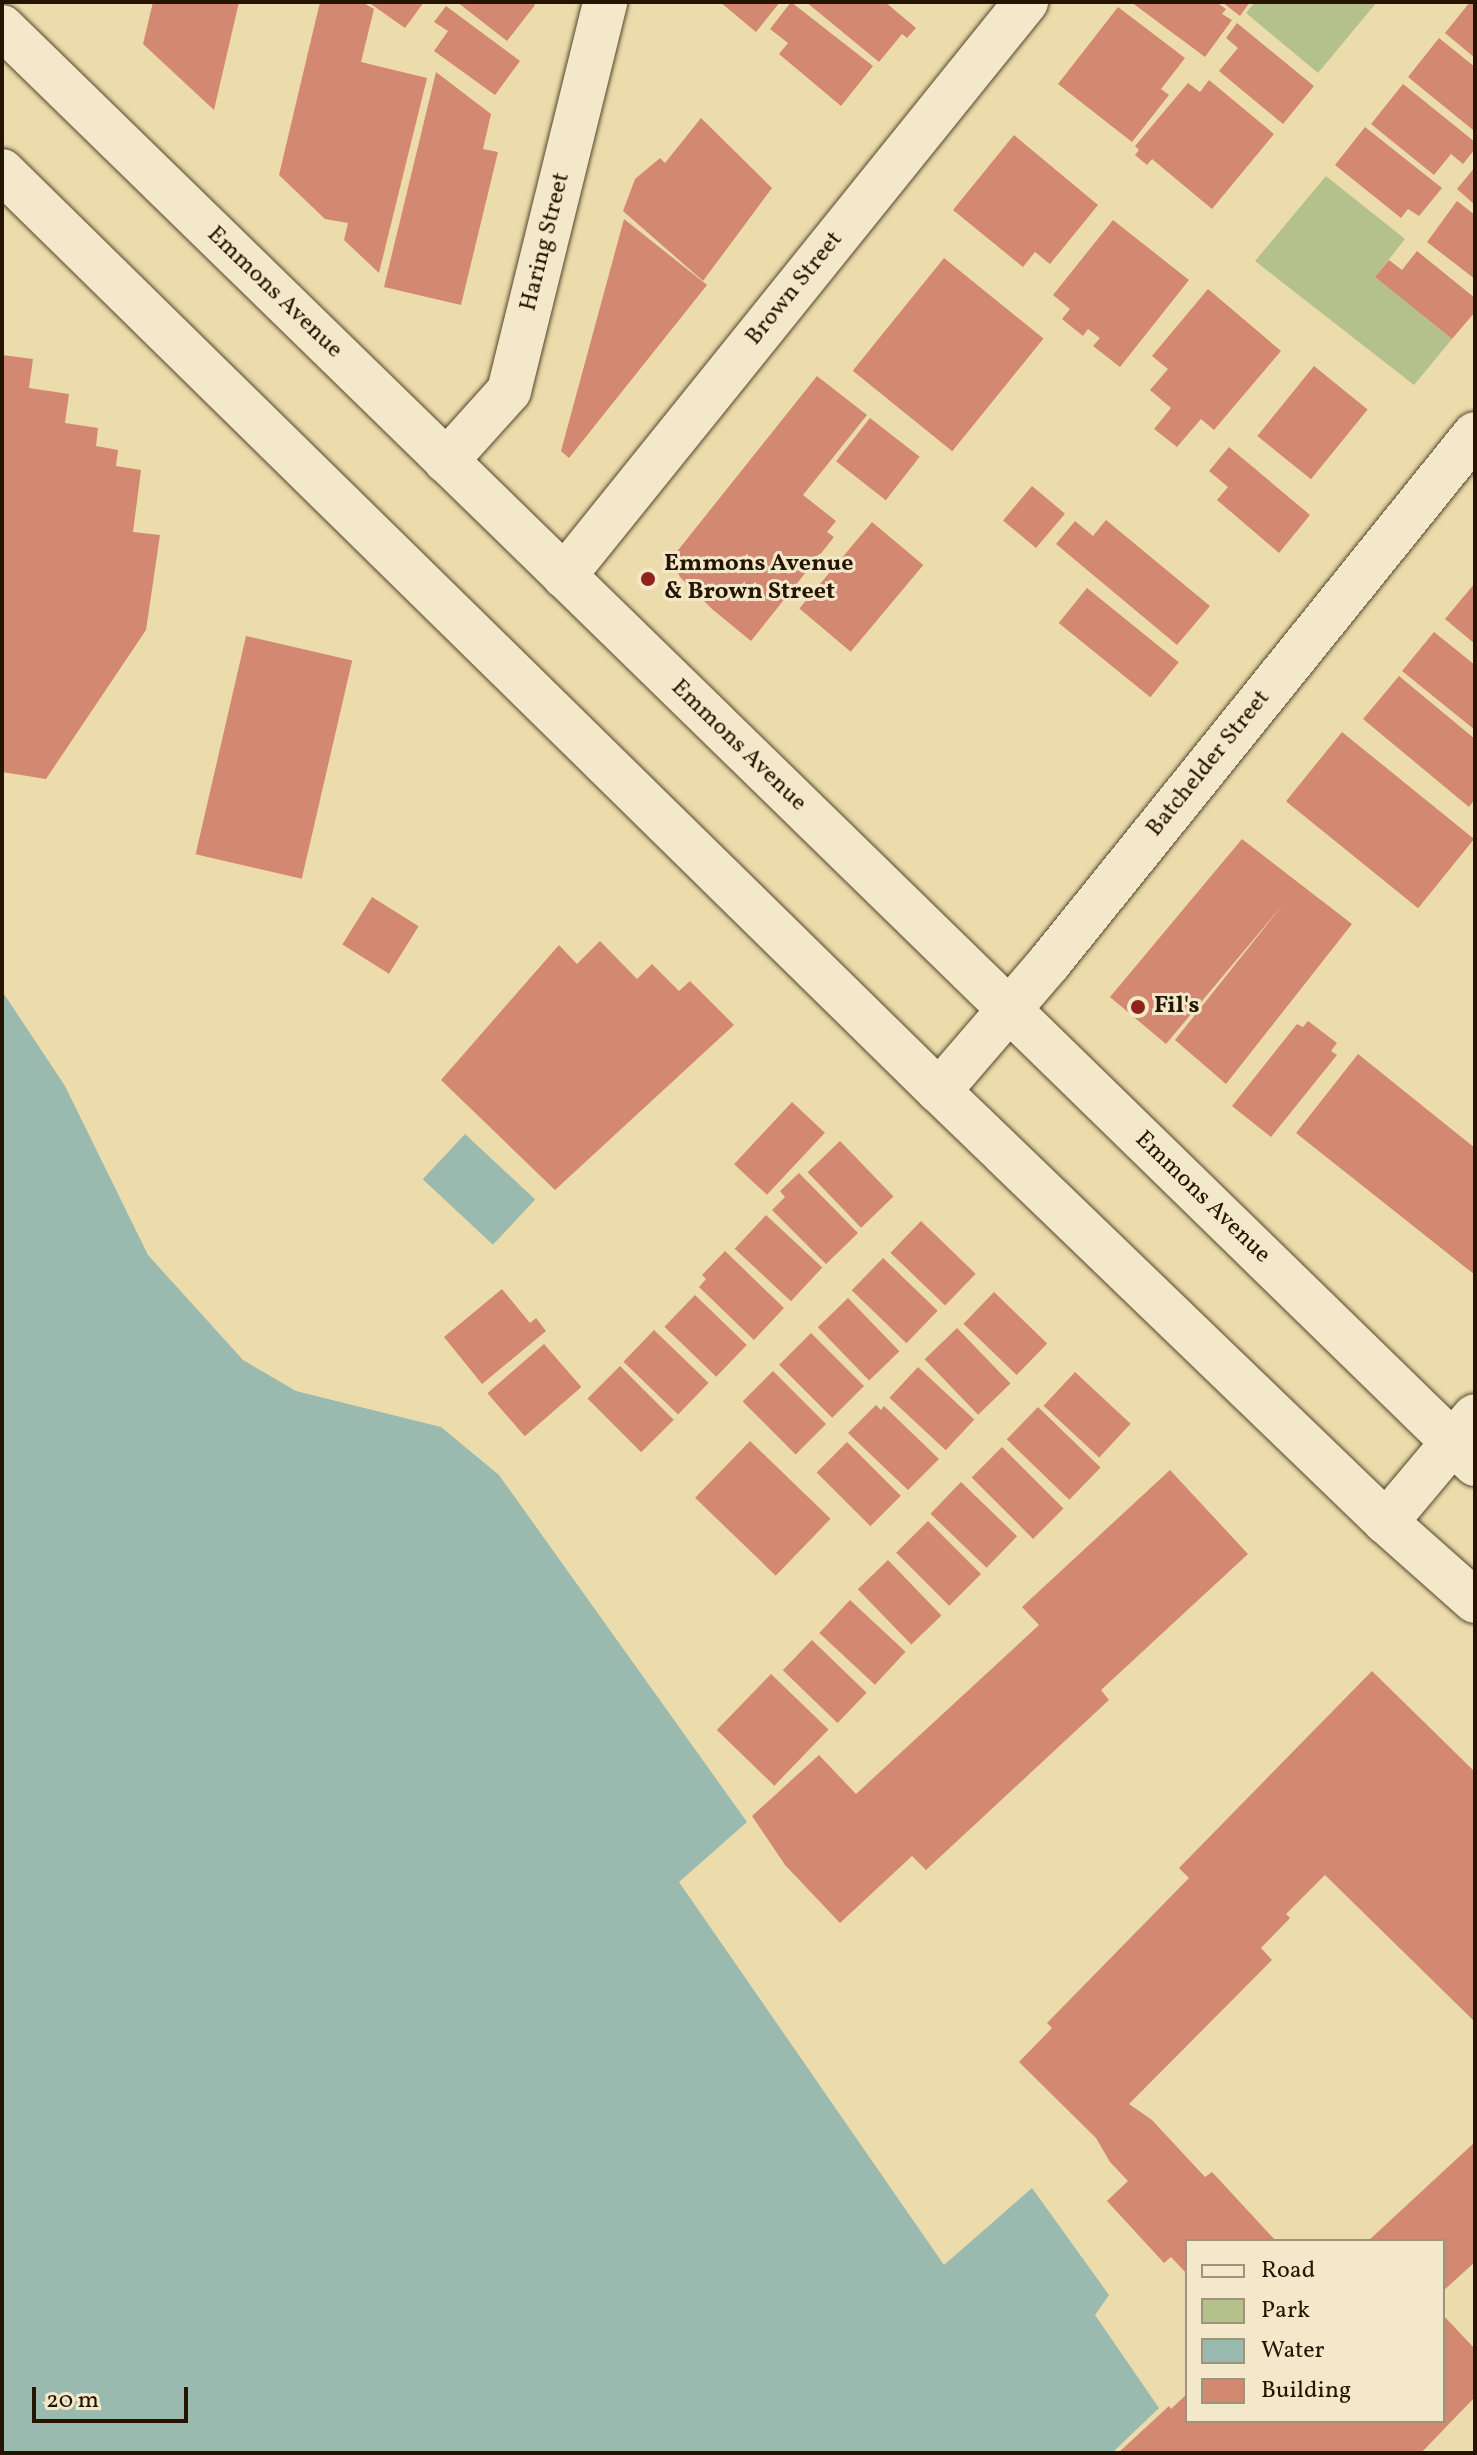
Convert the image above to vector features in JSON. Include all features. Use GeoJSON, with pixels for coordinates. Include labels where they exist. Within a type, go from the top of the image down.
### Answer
{"type":"FeatureCollection","features":[{"type":"Feature","properties":{"kind":"main road","name":"Haring Street"},"geometry":{"type":"LineString","coordinates":[[446,461],[509,391],[605,2]]}},
{"type":"Feature","properties":{"kind":"main road","name":"Brown Street"},"geometry":{"type":"LineString","coordinates":[[564,576],[1026,2]]}},
{"type":"Feature","properties":{"kind":"main road","name":"Emmons Avenue"},"geometry":{"type":"LineString","coordinates":[[2,27],[1009,1010],[1468,1441]]}},
{"type":"Feature","properties":{"kind":"main road"},"geometry":{"type":"LineString","coordinates":[[2,171],[939,1091],[1386,1522],[1475,1601]]}},
{"type":"Feature","properties":{"kind":"main road","name":"Batchelder Street"},"geometry":{"type":"LineString","coordinates":[[939,1091],[1009,1010],[1475,434]]}},
{"type":"Feature","properties":{"kind":"main road"},"geometry":{"type":"LineString","coordinates":[[1386,1522],[1468,1441]]}},
{"type":"Feature","properties":{"kind":"green space"},"geometry":{"type":"Polygon","coordinates":[[[1255,2],[1377,2],[1318,73],[1246,13],[1255,2]]]}},
{"type":"Feature","properties":{"kind":"green space"},"geometry":{"type":"Polygon","coordinates":[[[1326,176],[1405,239],[1375,277],[1452,339],[1414,385],[1255,261],[1326,176]]]}},
{"type":"Feature","properties":{"kind":"water"},"geometry":{"type":"Polygon","coordinates":[[[2,991],[65,1086],[148,1255],[243,1360],[296,1391],[441,1427],[499,1475],[747,1822],[679,1882],[944,2265],[1032,2188],[1109,2295],[1095,2315],[1159,2408],[1112,2453],[2,2453],[2,991]]]}},
{"type":"Feature","properties":{"kind":"water"},"geometry":{"type":"Polygon","coordinates":[[[465,1134],[535,1199],[493,1245],[423,1179],[465,1134]]]}},
{"type":"Feature","properties":{"kind":"building"},"geometry":{"type":"Polygon","coordinates":[[[153,2],[239,2],[214,110],[143,44],[153,2]]]}},
{"type":"Feature","properties":{"kind":"building"},"geometry":{"type":"Polygon","coordinates":[[[320,2],[362,2],[374,9],[361,62],[427,78],[379,273],[344,240],[348,223],[325,219],[279,175],[320,2]]]}},
{"type":"Feature","properties":{"kind":"building"},"geometry":{"type":"Polygon","coordinates":[[[368,2],[424,2],[405,28],[368,2]]]}},
{"type":"Feature","properties":{"kind":"building"},"geometry":{"type":"Polygon","coordinates":[[[457,2],[531,2],[535,5],[507,41],[457,2]]]}},
{"type":"Feature","properties":{"kind":"building"},"geometry":{"type":"Polygon","coordinates":[[[720,2],[780,2],[756,32],[720,2]]]}},
{"type":"Feature","properties":{"kind":"building"},"geometry":{"type":"Polygon","coordinates":[[[791,2],[873,66],[841,106],[779,54],[788,43],[770,29],[791,2]]]}},
{"type":"Feature","properties":{"kind":"building"},"geometry":{"type":"Polygon","coordinates":[[[806,2],[885,2],[916,28],[907,38],[902,34],[879,62],[806,2]]]}},
{"type":"Feature","properties":{"kind":"building"},"geometry":{"type":"Polygon","coordinates":[[[1131,2],[1216,2],[1226,9],[1222,14],[1232,20],[1205,57],[1131,2]]]}},
{"type":"Feature","properties":{"kind":"building"},"geometry":{"type":"Polygon","coordinates":[[[1222,2],[1250,2],[1240,16],[1222,2]]]}},
{"type":"Feature","properties":{"kind":"building"},"geometry":{"type":"Polygon","coordinates":[[[1470,2],[1475,2],[1475,58],[1445,33],[1470,2]]]}},
{"type":"Feature","properties":{"kind":"building"},"geometry":{"type":"Polygon","coordinates":[[[446,6],[520,61],[495,95],[434,51],[448,31],[434,22],[446,6]]]}},
{"type":"Feature","properties":{"kind":"building"},"geometry":{"type":"Polygon","coordinates":[[[1118,7],[1185,58],[1161,89],[1169,95],[1132,142],[1058,84],[1118,7]]]}},
{"type":"Feature","properties":{"kind":"building"},"geometry":{"type":"Polygon","coordinates":[[[1237,23],[1314,86],[1283,124],[1219,71],[1238,48],[1226,38],[1237,23]]]}},
{"type":"Feature","properties":{"kind":"building"},"geometry":{"type":"Polygon","coordinates":[[[1439,38],[1475,67],[1473,130],[1408,77],[1439,38]]]}},
{"type":"Feature","properties":{"kind":"building"},"geometry":{"type":"Polygon","coordinates":[[[436,72],[491,114],[483,149],[498,152],[461,305],[384,287],[436,72]]]}},
{"type":"Feature","properties":{"kind":"building"},"geometry":{"type":"Polygon","coordinates":[[[1209,80],[1274,134],[1212,209],[1152,159],[1147,165],[1135,155],[1139,150],[1135,146],[1188,83],[1200,92],[1209,80]]]}},
{"type":"Feature","properties":{"kind":"building"},"geometry":{"type":"Polygon","coordinates":[[[1403,84],[1475,142],[1475,149],[1463,164],[1451,154],[1434,175],[1371,124],[1403,84]]]}},
{"type":"Feature","properties":{"kind":"building"},"geometry":{"type":"Polygon","coordinates":[[[701,118],[772,188],[703,281],[623,211],[635,179],[660,158],[665,163],[701,118]]]}},
{"type":"Feature","properties":{"kind":"building"},"geometry":{"type":"Polygon","coordinates":[[[1365,127],[1442,188],[1419,216],[1408,209],[1401,218],[1335,165],[1365,127]]]}},
{"type":"Feature","properties":{"kind":"building"},"geometry":{"type":"Polygon","coordinates":[[[1014,135],[1098,205],[1050,264],[1035,252],[1023,267],[953,210],[1014,135]]]}},
{"type":"Feature","properties":{"kind":"building"},"geometry":{"type":"Polygon","coordinates":[[[1475,167],[1475,205],[1457,189],[1475,167]]]}},
{"type":"Feature","properties":{"kind":"building"},"geometry":{"type":"Polygon","coordinates":[[[1457,201],[1475,215],[1475,279],[1427,242],[1457,201]]]}},
{"type":"Feature","properties":{"kind":"building"},"geometry":{"type":"Polygon","coordinates":[[[624,219],[707,285],[569,458],[561,451],[624,219]]]}},
{"type":"Feature","properties":{"kind":"building"},"geometry":{"type":"Polygon","coordinates":[[[1113,220],[1189,280],[1120,367],[1093,346],[1100,338],[1088,329],[1083,336],[1062,319],[1070,309],[1053,295],[1113,220]]]}},
{"type":"Feature","properties":{"kind":"building"},"geometry":{"type":"Polygon","coordinates":[[[1417,251],[1475,298],[1475,312],[1452,339],[1375,277],[1389,260],[1402,270],[1417,251]]]}},
{"type":"Feature","properties":{"kind":"building"},"geometry":{"type":"Polygon","coordinates":[[[944,258],[1043,339],[952,451],[853,371],[944,258]]]}},
{"type":"Feature","properties":{"kind":"building"},"geometry":{"type":"Polygon","coordinates":[[[1208,289],[1281,351],[1214,430],[1201,419],[1177,447],[1154,429],[1171,408],[1150,390],[1168,369],[1152,356],[1208,289]]]}},
{"type":"Feature","properties":{"kind":"building"},"geometry":{"type":"Polygon","coordinates":[[[2,355],[33,359],[29,388],[69,394],[65,423],[98,428],[96,446],[118,450],[116,466],[141,470],[133,532],[160,535],[146,630],[46,779],[2,772],[2,355]]]}},
{"type":"Feature","properties":{"kind":"building"},"geometry":{"type":"Polygon","coordinates":[[[1314,366],[1368,409],[1311,479],[1257,436],[1314,366]]]}},
{"type":"Feature","properties":{"kind":"building"},"geometry":{"type":"Polygon","coordinates":[[[817,376],[867,415],[803,495],[836,521],[827,532],[834,537],[751,641],[680,577],[671,559],[817,376]]]}},
{"type":"Feature","properties":{"kind":"building"},"geometry":{"type":"Polygon","coordinates":[[[870,418],[920,457],[886,500],[836,461],[870,418]]]}},
{"type":"Feature","properties":{"kind":"building"},"geometry":{"type":"Polygon","coordinates":[[[1229,447],[1310,515],[1279,553],[1217,500],[1228,487],[1209,471],[1229,447]]]}},
{"type":"Feature","properties":{"kind":"building"},"geometry":{"type":"Polygon","coordinates":[[[1032,486],[1065,514],[1036,548],[1003,520],[1032,486]]]}},
{"type":"Feature","properties":{"kind":"building"},"geometry":{"type":"Polygon","coordinates":[[[1106,520],[1210,606],[1177,645],[1056,544],[1075,521],[1093,536],[1106,520]]]}},
{"type":"Feature","properties":{"kind":"building"},"geometry":{"type":"Polygon","coordinates":[[[872,522],[923,565],[851,652],[799,609],[872,522]]]}},
{"type":"Feature","properties":{"kind":"building"},"geometry":{"type":"Polygon","coordinates":[[[1475,583],[1475,644],[1445,619],[1475,583]]]}},
{"type":"Feature","properties":{"kind":"building"},"geometry":{"type":"Polygon","coordinates":[[[1087,588],[1179,662],[1150,697],[1059,623],[1087,588]]]}},
{"type":"Feature","properties":{"kind":"building"},"geometry":{"type":"Polygon","coordinates":[[[1434,632],[1475,665],[1475,730],[1402,671],[1434,632]]]}},
{"type":"Feature","properties":{"kind":"building"},"geometry":{"type":"Polygon","coordinates":[[[246,636],[352,661],[302,879],[196,854],[246,636]]]}},
{"type":"Feature","properties":{"kind":"building"},"geometry":{"type":"Polygon","coordinates":[[[1399,676],[1475,739],[1475,799],[1469,807],[1363,719],[1399,676]]]}},
{"type":"Feature","properties":{"kind":"building"},"geometry":{"type":"Polygon","coordinates":[[[1342,732],[1474,839],[1418,908],[1286,801],[1342,732]]]}},
{"type":"Feature","properties":{"kind":"building"},"geometry":{"type":"Polygon","coordinates":[[[1242,839],[1352,924],[1226,1084],[1175,1040],[1285,902],[1166,1044],[1110,997],[1242,839]]]}},
{"type":"Feature","properties":{"kind":"building"},"geometry":{"type":"Polygon","coordinates":[[[372,897],[419,926],[389,974],[342,944],[372,897]]]}},
{"type":"Feature","properties":{"kind":"building"},"geometry":{"type":"Polygon","coordinates":[[[600,941],[637,979],[652,964],[679,991],[690,981],[734,1025],[555,1190],[441,1080],[559,945],[577,964],[600,941]]]}},
{"type":"Feature","properties":{"kind":"building"},"geometry":{"type":"Polygon","coordinates":[[[1308,1021],[1337,1043],[1331,1051],[1337,1055],[1271,1137],[1232,1106],[1297,1024],[1303,1027],[1308,1021]]]}},
{"type":"Feature","properties":{"kind":"building"},"geometry":{"type":"Polygon","coordinates":[[[1358,1054],[1475,1148],[1475,1275],[1296,1133],[1358,1054]]]}},
{"type":"Feature","properties":{"kind":"building"},"geometry":{"type":"Polygon","coordinates":[[[792,1102],[825,1133],[767,1195],[734,1164],[792,1102]]]}},
{"type":"Feature","properties":{"kind":"building"},"geometry":{"type":"Polygon","coordinates":[[[840,1141],[893,1196],[861,1228],[808,1172],[840,1141]]]}},
{"type":"Feature","properties":{"kind":"building"},"geometry":{"type":"Polygon","coordinates":[[[799,1173],[858,1233],[826,1264],[772,1210],[785,1197],[780,1191],[799,1173]]]}},
{"type":"Feature","properties":{"kind":"building"},"geometry":{"type":"Polygon","coordinates":[[[766,1215],[822,1268],[791,1301],[735,1249],[766,1215]]]}},
{"type":"Feature","properties":{"kind":"building"},"geometry":{"type":"Polygon","coordinates":[[[921,1221],[976,1274],[945,1305],[890,1253],[921,1221]]]}},
{"type":"Feature","properties":{"kind":"building"},"geometry":{"type":"Polygon","coordinates":[[[725,1251],[784,1308],[754,1340],[699,1287],[706,1279],[702,1275],[725,1251]]]}},
{"type":"Feature","properties":{"kind":"building"},"geometry":{"type":"Polygon","coordinates":[[[883,1258],[938,1311],[906,1343],[852,1290],[883,1258]]]}},
{"type":"Feature","properties":{"kind":"building"},"geometry":{"type":"Polygon","coordinates":[[[502,1289],[530,1323],[536,1318],[546,1331],[482,1384],[444,1337],[502,1289]]]}},
{"type":"Feature","properties":{"kind":"building"},"geometry":{"type":"Polygon","coordinates":[[[994,1292],[1047,1343],[1017,1375],[963,1324],[994,1292]]]}},
{"type":"Feature","properties":{"kind":"building"},"geometry":{"type":"Polygon","coordinates":[[[695,1295],[747,1345],[716,1377],[664,1327],[695,1295]]]}},
{"type":"Feature","properties":{"kind":"building"},"geometry":{"type":"Polygon","coordinates":[[[848,1298],[899,1351],[869,1380],[818,1327],[848,1298]]]}},
{"type":"Feature","properties":{"kind":"building"},"geometry":{"type":"Polygon","coordinates":[[[957,1328],[1010,1383],[978,1415],[925,1359],[957,1328]]]}},
{"type":"Feature","properties":{"kind":"building"},"geometry":{"type":"Polygon","coordinates":[[[654,1330],[709,1383],[678,1414],[623,1362],[654,1330]]]}},
{"type":"Feature","properties":{"kind":"building"},"geometry":{"type":"Polygon","coordinates":[[[811,1333],[864,1386],[832,1418],[779,1365],[811,1333]]]}},
{"type":"Feature","properties":{"kind":"building"},"geometry":{"type":"Polygon","coordinates":[[[544,1344],[581,1387],[525,1436],[487,1393],[544,1344]]]}},
{"type":"Feature","properties":{"kind":"building"},"geometry":{"type":"Polygon","coordinates":[[[620,1366],[674,1420],[641,1452],[587,1399],[620,1366]]]}},
{"type":"Feature","properties":{"kind":"building"},"geometry":{"type":"Polygon","coordinates":[[[918,1367],[974,1420],[946,1450],[889,1398],[918,1367]]]}},
{"type":"Feature","properties":{"kind":"building"},"geometry":{"type":"Polygon","coordinates":[[[773,1371],[826,1424],[796,1454],[743,1401],[773,1371]]]}},
{"type":"Feature","properties":{"kind":"building"},"geometry":{"type":"Polygon","coordinates":[[[1075,1372],[1131,1424],[1099,1457],[1044,1406],[1075,1372]]]}},
{"type":"Feature","properties":{"kind":"building"},"geometry":{"type":"Polygon","coordinates":[[[876,1405],[881,1410],[884,1406],[939,1459],[908,1490],[848,1433],[876,1405]]]}},
{"type":"Feature","properties":{"kind":"building"},"geometry":{"type":"Polygon","coordinates":[[[1038,1407],[1101,1467],[1069,1500],[1007,1439],[1038,1407]]]}},
{"type":"Feature","properties":{"kind":"building"},"geometry":{"type":"Polygon","coordinates":[[[750,1441],[831,1519],[776,1576],[695,1498],[750,1441]]]}},
{"type":"Feature","properties":{"kind":"building"},"geometry":{"type":"Polygon","coordinates":[[[847,1442],[901,1496],[870,1526],[817,1472],[847,1442]]]}},
{"type":"Feature","properties":{"kind":"building"},"geometry":{"type":"Polygon","coordinates":[[[1002,1447],[1064,1509],[1033,1539],[972,1477],[1002,1447]]]}},
{"type":"Feature","properties":{"kind":"building"},"geometry":{"type":"Polygon","coordinates":[[[1170,1470],[1248,1554],[1101,1690],[1109,1700],[926,1870],[912,1856],[840,1923],[785,1865],[752,1816],[819,1755],[856,1794],[1039,1625],[1022,1607],[1170,1470]]]}},
{"type":"Feature","properties":{"kind":"building"},"geometry":{"type":"Polygon","coordinates":[[[961,1482],[1017,1536],[987,1568],[930,1514],[961,1482]]]}},
{"type":"Feature","properties":{"kind":"building"},"geometry":{"type":"Polygon","coordinates":[[[928,1521],[981,1574],[949,1606],[896,1553],[928,1521]]]}},
{"type":"Feature","properties":{"kind":"building"},"geometry":{"type":"Polygon","coordinates":[[[888,1560],[941,1615],[911,1645],[858,1589],[888,1560]]]}},
{"type":"Feature","properties":{"kind":"building"},"geometry":{"type":"Polygon","coordinates":[[[850,1600],[906,1652],[875,1685],[819,1633],[850,1600]]]}},
{"type":"Feature","properties":{"kind":"building"},"geometry":{"type":"Polygon","coordinates":[[[812,1640],[867,1693],[837,1723],[783,1670],[812,1640]]]}},
{"type":"Feature","properties":{"kind":"building"},"geometry":{"type":"Polygon","coordinates":[[[1372,1671],[1475,1772],[1475,2022],[1325,1875],[1286,1914],[1290,1918],[1261,1948],[1272,1960],[1129,2104],[1152,2120],[1205,2177],[1212,2172],[1274,2239],[1185,2239],[1185,2272],[1171,2257],[1164,2263],[1107,2201],[1128,2181],[1110,2162],[1096,2138],[1019,2062],[1052,2028],[1047,2023],[1189,1878],[1179,1868],[1372,1671]]]}},
{"type":"Feature","properties":{"kind":"building"},"geometry":{"type":"Polygon","coordinates":[[[771,1674],[829,1730],[774,1786],[717,1730],[771,1674]]]}},
{"type":"Feature","properties":{"kind":"building"},"geometry":{"type":"Polygon","coordinates":[[[1475,2142],[1475,2262],[1445,2289],[1445,2239],[1370,2239],[1475,2142]]]}},
{"type":"Feature","properties":{"kind":"building"},"geometry":{"type":"Polygon","coordinates":[[[1445,2317],[1475,2349],[1475,2397],[1421,2453],[1118,2453],[1169,2406],[1171,2409],[1185,2396],[1185,2423],[1445,2423],[1445,2317]]]}},
{"type":"Feature","properties":{"kind":"place","name":"Emmons Avenue & Brown Street"},"geometry":{"type":"Point","coordinates":[648,579]}},
{"type":"Feature","properties":{"kind":"place","name":"Fil's"},"geometry":{"type":"Point","coordinates":[1138,1007]}}]}
